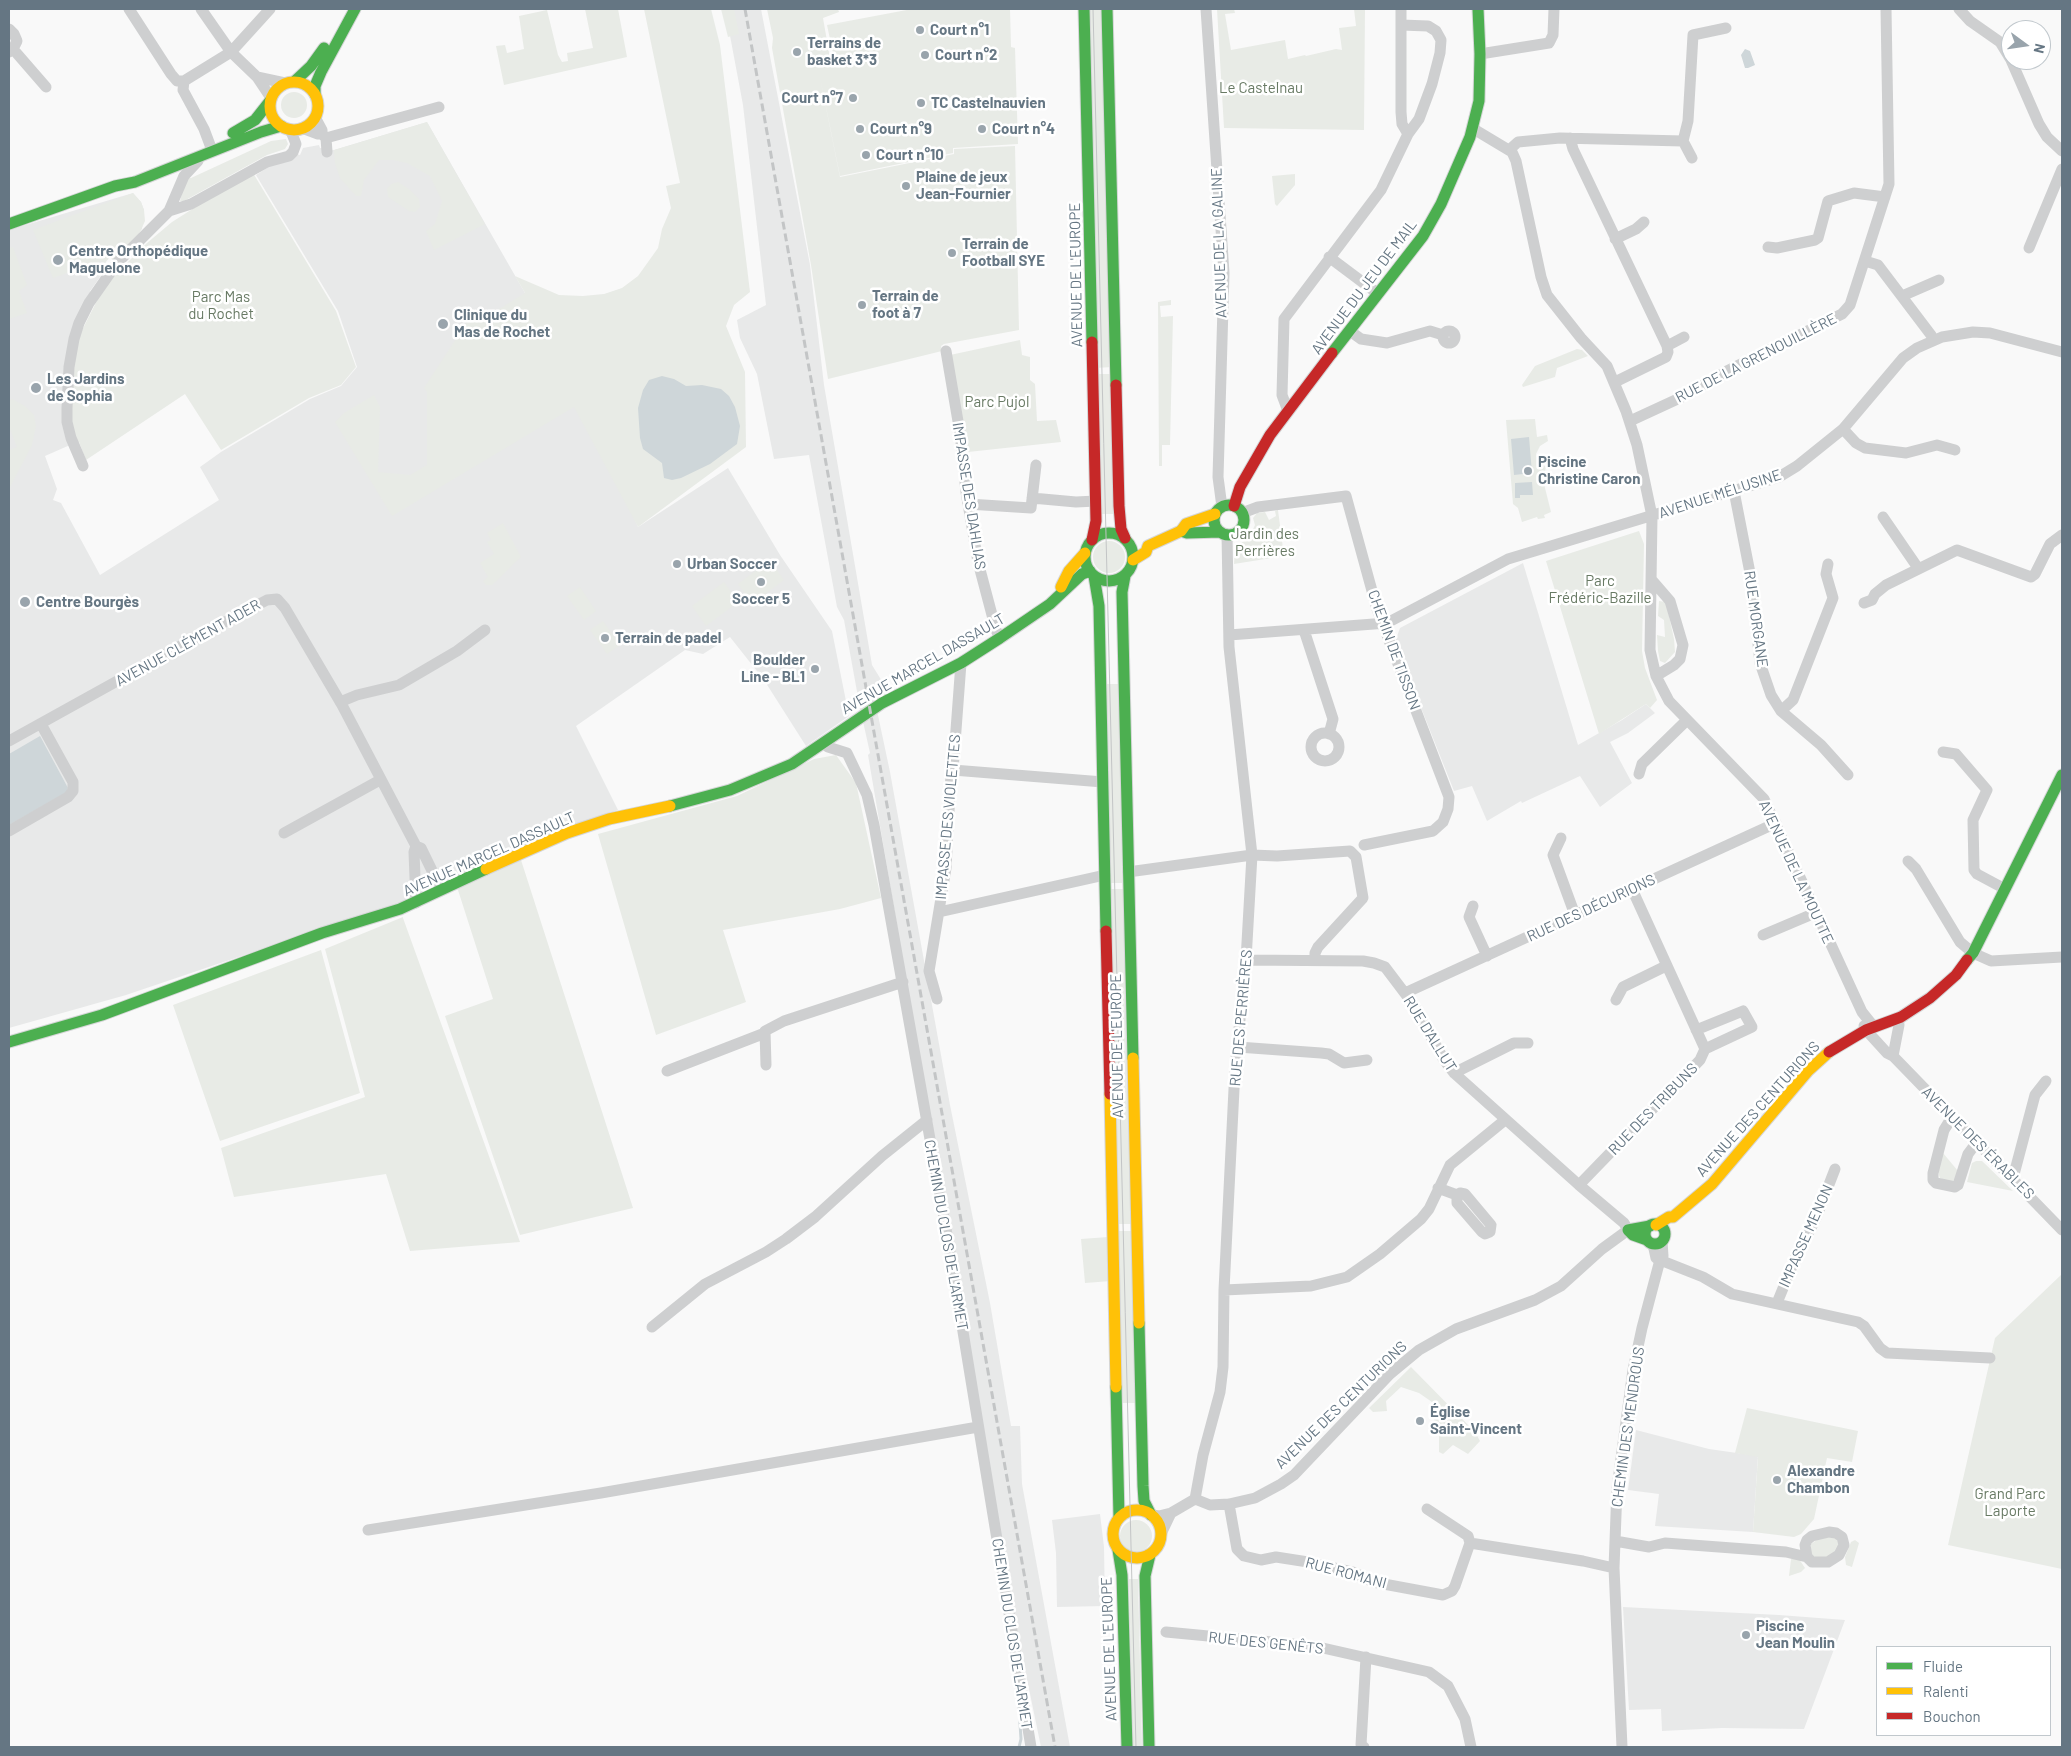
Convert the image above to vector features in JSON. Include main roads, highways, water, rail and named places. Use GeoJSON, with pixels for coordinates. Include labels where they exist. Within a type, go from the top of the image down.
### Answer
{"type":"FeatureCollection","features":[{"type":"Feature","properties":{"kind":"main road"},"geometry":{"type":"LineString","coordinates":[[209,150],[248,125],[260,115],[274,92],[310,66],[347,9]]}},
{"type":"Feature","properties":{"kind":"main road"},"geometry":{"type":"LineString","coordinates":[[9,224],[115,186],[134,175],[261,132],[308,125],[315,118],[318,106],[315,86],[355,9]]}},
{"type":"Feature","properties":{"kind":"main road","name":"AVENUE DE L'EUROPE"},"geometry":{"type":"LineString","coordinates":[[1084,9],[1096,501],[1096,526],[1092,540]]}},
{"type":"Feature","properties":{"kind":"main road"},"geometry":{"type":"LineString","coordinates":[[1107,9],[1119,506],[1121,528],[1127,541],[1133,554],[1133,560],[1132,566],[1125,576],[1112,581],[1104,580],[1092,574],[1086,563],[1085,553],[1092,540],[1106,533],[1118,534],[1127,541],[1142,542],[1148,546]]}},
{"type":"Feature","properties":{"kind":"main road","name":"AVENUE DU JEU DE MAIL"},"geometry":{"type":"LineString","coordinates":[[1224,533],[1236,533],[1240,530],[1243,522],[1238,510],[1240,487],[1260,452],[1288,411],[1377,293],[1423,236],[1451,182],[1472,130],[1479,101],[1480,54],[1478,9]]}},
{"type":"Feature","properties":{"kind":"main road"},"geometry":{"type":"LineString","coordinates":[[290,82],[307,85],[315,94]]}},
{"type":"Feature","properties":{"kind":"main road"},"geometry":{"type":"LineString","coordinates":[[270,100],[272,116],[291,128]]}},
{"type":"Feature","properties":{"kind":"main road"},"geometry":{"type":"LineString","coordinates":[[1133,560],[1146,552],[1148,546],[1181,530],[1186,524],[1218,511],[1238,510]]}},
{"type":"Feature","properties":{"kind":"main road"},"geometry":{"type":"LineString","coordinates":[[1218,511],[1215,524],[1224,533]]}},
{"type":"Feature","properties":{"kind":"main road"},"geometry":{"type":"LineString","coordinates":[[1181,530],[1187,533],[1224,533]]}},
{"type":"Feature","properties":{"kind":"main road","name":"AVENUE MARCEL DASSAULT"},"geometry":{"type":"LineString","coordinates":[[1062,591],[1061,586],[1069,571],[1085,553]]}},
{"type":"Feature","properties":{"kind":"main road","name":"AVENUE MARCEL DASSAULT"},"geometry":{"type":"LineString","coordinates":[[9,1042],[102,1015],[322,933],[400,909],[567,833],[609,819],[643,813],[730,790],[751,782],[792,764],[857,718],[882,703],[961,663],[1050,604],[1082,574],[1092,574]]}},
{"type":"Feature","properties":{"kind":"main road","name":"AVENUE DE L'EUROPE"},"geometry":{"type":"LineString","coordinates":[[1092,574],[1098,593],[1119,1517]]}},
{"type":"Feature","properties":{"kind":"main road","name":"AVENUE DE L'EUROPE"},"geometry":{"type":"LineString","coordinates":[[1125,576],[1122,592],[1143,1486],[1144,1501],[1152,1515]]}},
{"type":"Feature","properties":{"kind":"main road","name":"AVENUE DES CENTURIONS"},"geometry":{"type":"LineString","coordinates":[[1673,1217],[1672,1222],[1656,1240],[1633,1235],[1628,1230],[1653,1225],[1673,1217],[1712,1184],[1817,1062],[1840,1044],[1870,1029],[1898,1019],[1930,998],[1956,975],[1973,953],[2062,775]]}},
{"type":"Feature","properties":{"kind":"main road"},"geometry":{"type":"LineString","coordinates":[[1653,1225],[1661,1227],[1656,1240],[1645,1234],[1653,1225]]}},
{"type":"Feature","properties":{"kind":"main road"},"geometry":{"type":"LineString","coordinates":[[1149,1747],[1145,1576],[1150,1555],[1160,1542],[1161,1534],[1158,1524],[1152,1515],[1141,1510],[1135,1510],[1119,1517],[1113,1529],[1112,1537],[1118,1550],[1131,1558],[1143,1558],[1150,1555]]}},
{"type":"Feature","properties":{"kind":"main road","name":"AVENUE DE L'EUROPE"},"geometry":{"type":"LineString","coordinates":[[1118,1550],[1122,1575],[1127,1747]]}},
{"type":"Feature","properties":{"kind":"waterway"},"geometry":{"type":"LineString","coordinates":[[1019,1708],[1021,1739],[1019,1747]]}},
{"type":"Feature","properties":{"kind":"tram line"},"geometry":{"type":"LineString","coordinates":[[1093,9],[1136,1747]]}},
{"type":"Feature","properties":{"kind":"railway"},"geometry":{"type":"LineString","coordinates":[[745,9],[1055,1747]]}},
{"type":"Feature","properties":{"kind":"place","name":"Court n°1"},"geometry":{"type":"Point","coordinates":[920,30]}},
{"type":"Feature","properties":{"kind":"place","name":"Terrains de basket 3*3"},"geometry":{"type":"Point","coordinates":[797,52]}},
{"type":"Feature","properties":{"kind":"place","name":"Court n°2"},"geometry":{"type":"Point","coordinates":[925,55]}},
{"type":"Feature","properties":{"kind":"place","name":"Court n°7"},"geometry":{"type":"Point","coordinates":[853,98]}},
{"type":"Feature","properties":{"kind":"place","name":"TC Castelnauvien"},"geometry":{"type":"Point","coordinates":[921,103]}},
{"type":"Feature","properties":{"kind":"place","name":"Court n°9"},"geometry":{"type":"Point","coordinates":[860,129]}},
{"type":"Feature","properties":{"kind":"place","name":"Court n°4"},"geometry":{"type":"Point","coordinates":[982,129]}},
{"type":"Feature","properties":{"kind":"place","name":"Court n°10"},"geometry":{"type":"Point","coordinates":[866,155]}},
{"type":"Feature","properties":{"kind":"place","name":"Plaine de jeux Jean-Fournier"},"geometry":{"type":"Point","coordinates":[906,186]}},
{"type":"Feature","properties":{"kind":"place","name":"Terrain de Football SYE"},"geometry":{"type":"Point","coordinates":[952,253]}},
{"type":"Feature","properties":{"kind":"place","name":"Centre Orthopédique Maguelone"},"geometry":{"type":"Point","coordinates":[58,260]}},
{"type":"Feature","properties":{"kind":"place","name":"Terrain de foot à 7"},"geometry":{"type":"Point","coordinates":[862,305]}},
{"type":"Feature","properties":{"kind":"place","name":"Clinique du Mas de Rochet"},"geometry":{"type":"Point","coordinates":[443,324]}},
{"type":"Feature","properties":{"kind":"place","name":"Les Jardins de Sophia"},"geometry":{"type":"Point","coordinates":[36,388]}},
{"type":"Feature","properties":{"kind":"place","name":"Piscine Christine Caron"},"geometry":{"type":"Point","coordinates":[1528,471]}},
{"type":"Feature","properties":{"kind":"place","name":"Urban Soccer"},"geometry":{"type":"Point","coordinates":[677,564]}},
{"type":"Feature","properties":{"kind":"place","name":"Soccer 5"},"geometry":{"type":"Point","coordinates":[761,582]}},
{"type":"Feature","properties":{"kind":"place","name":"Centre Bourgès"},"geometry":{"type":"Point","coordinates":[25,602]}},
{"type":"Feature","properties":{"kind":"place","name":"Terrain de padel"},"geometry":{"type":"Point","coordinates":[605,638]}},
{"type":"Feature","properties":{"kind":"place","name":"Boulder Line - BL1"},"geometry":{"type":"Point","coordinates":[815,669]}},
{"type":"Feature","properties":{"kind":"place","name":"Église Saint-Vincent"},"geometry":{"type":"Point","coordinates":[1420,1421]}},
{"type":"Feature","properties":{"kind":"place","name":"Alexandre Chambon"},"geometry":{"type":"Point","coordinates":[1777,1480]}},
{"type":"Feature","properties":{"kind":"place","name":"Piscine Jean Moulin"},"geometry":{"type":"Point","coordinates":[1746,1635]}},
{"type":"Feature","properties":{"kind":"park label","name":"Le Castelnau"},"geometry":{"type":"Point","coordinates":[1261,88]}},
{"type":"Feature","properties":{"kind":"park label","name":"Parc Mas du Rochet"},"geometry":{"type":"Point","coordinates":[221,306]}},
{"type":"Feature","properties":{"kind":"park label","name":"Parc Pujol"},"geometry":{"type":"Point","coordinates":[997,402]}},
{"type":"Feature","properties":{"kind":"park label","name":"Jardin des Perrières"},"geometry":{"type":"Point","coordinates":[1265,542]}},
{"type":"Feature","properties":{"kind":"park label","name":"Parc Frédéric-Bazille"},"geometry":{"type":"Point","coordinates":[1600,590]}},
{"type":"Feature","properties":{"kind":"park label","name":"Grand Parc Laporte"},"geometry":{"type":"Point","coordinates":[2010,1502]}}]}
